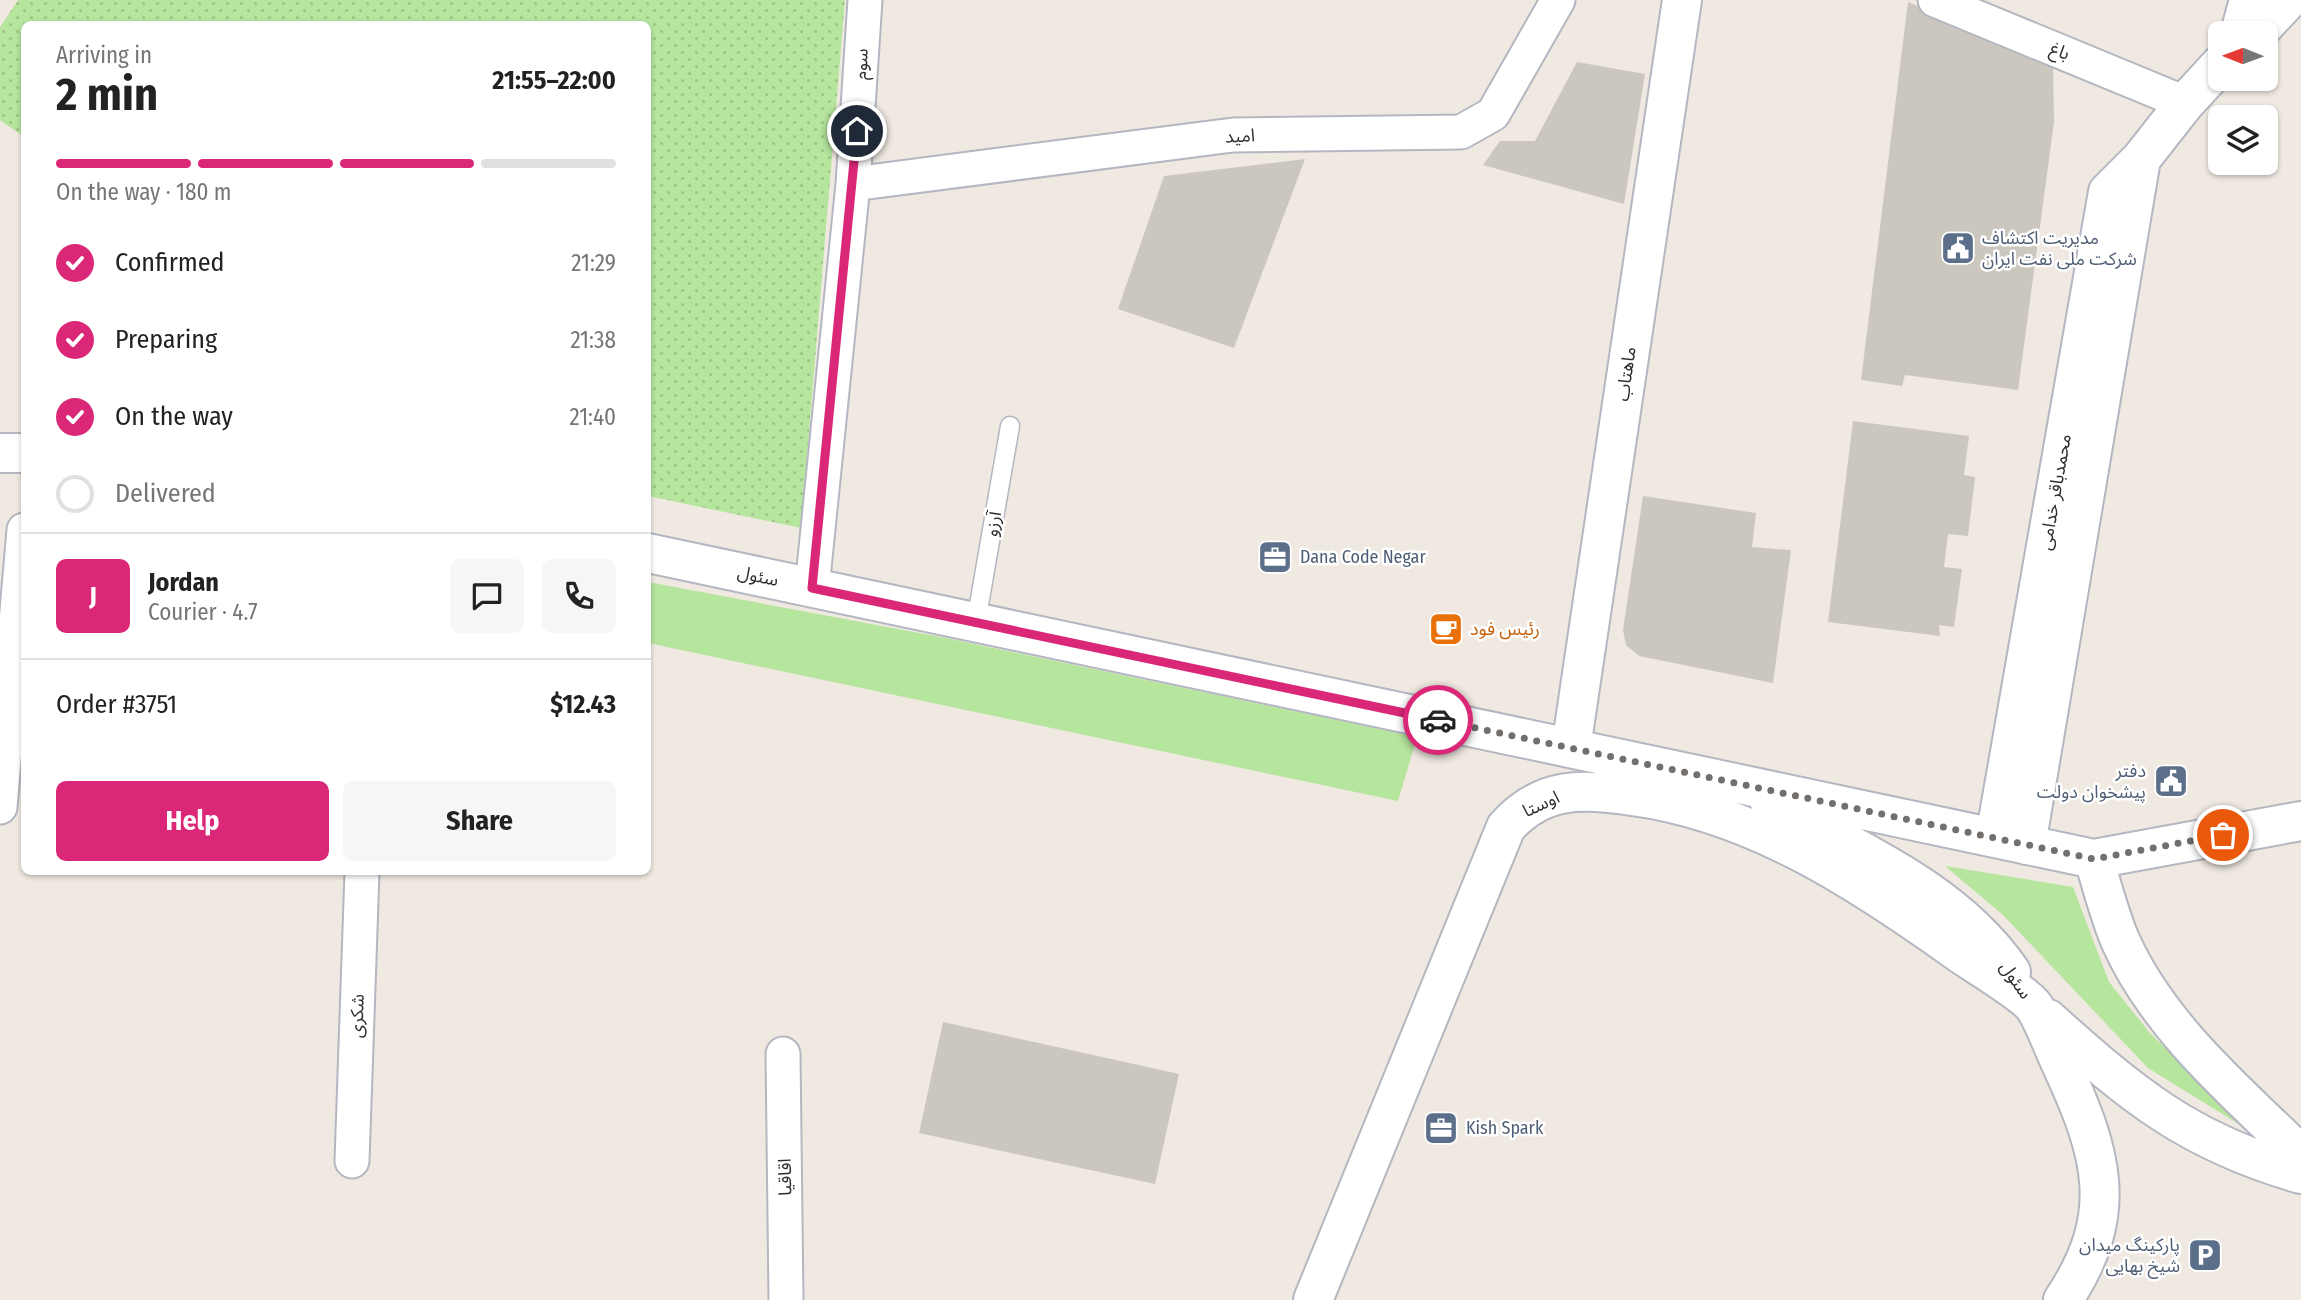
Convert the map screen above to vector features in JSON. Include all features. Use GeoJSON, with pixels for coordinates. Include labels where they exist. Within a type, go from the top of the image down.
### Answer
{"type":"FeatureCollection","features":[{"type":"Feature","properties":{"kind":"main road","name":"ماهتاب"},"geometry":{"type":"LineString","coordinates":[[1571,748],[1682,0]]}},
{"type":"Feature","properties":{"kind":"main road"},"geometry":{"type":"LineString","coordinates":[[2243,21],[2249,0]]}},
{"type":"Feature","properties":{"kind":"main road"},"geometry":{"type":"LineString","coordinates":[[2268,21],[2288,0]]}},
{"type":"Feature","properties":{"kind":"main road","name":"محمدباقر خدامی"},"geometry":{"type":"LineString","coordinates":[[2011,841],[2141,159],[2208,78]]}},
{"type":"Feature","properties":{"kind":"main road"},"geometry":{"type":"LineString","coordinates":[[0,453],[21,453]]}},
{"type":"Feature","properties":{"kind":"main road","name":"سئول"},"geometry":{"type":"LineString","coordinates":[[651,554],[2094,859],[2301,821]]}},
{"type":"Feature","properties":{"kind":"main road","name":"سئول"},"geometry":{"type":"LineString","coordinates":[[1731,782],[1923,886],[1961,917],[2001,958],[2034,1006],[2111,1076],[2154,1109],[2188,1130],[2271,1165],[2301,1174]]}},
{"type":"Feature","properties":{"kind":"main road","name":"اوستا"},"geometry":{"type":"LineString","coordinates":[[1313,1300],[1506,827],[1518,813],[1553,795],[1587,790],[1651,798],[1733,821],[1781,842],[1866,890],[2034,1006]]}},
{"type":"Feature","properties":{"kind":"main road"},"geometry":{"type":"LineString","coordinates":[[2094,859],[2109,912],[2137,972],[2192,1046],[2301,1155]]}},
{"type":"Feature","properties":{"kind":"main road"},"geometry":{"type":"LineString","coordinates":[[2034,1006],[2085,1121],[2094,1148],[2102,1191],[2090,1252],[2063,1300]]}},
{"type":"Feature","properties":{"kind":"street","name":"سوم"},"geometry":{"type":"LineString","coordinates":[[812,588],[853,184],[864,0]]}},
{"type":"Feature","properties":{"kind":"street","name":"امید"},"geometry":{"type":"LineString","coordinates":[[853,184],[1233,135],[1461,132],[1493,114],[1558,0]]}},
{"type":"Feature","properties":{"kind":"street","name":"باغ"},"geometry":{"type":"LineString","coordinates":[[1935,0],[2185,103]]}},
{"type":"Feature","properties":{"kind":"street"},"geometry":{"type":"LineString","coordinates":[[0,807],[21,565]]}},
{"type":"Feature","properties":{"kind":"street","name":"شکری"},"geometry":{"type":"LineString","coordinates":[[352,1161],[362,875]]}},
{"type":"Feature","properties":{"kind":"street","name":"اقاقیا"},"geometry":{"type":"LineString","coordinates":[[783,1054],[786,1300]]}},
{"type":"Feature","properties":{"kind":"lane","name":"آرزو"},"geometry":{"type":"LineString","coordinates":[[976,622],[1010,426]]}},
{"type":"Feature","properties":{"kind":"green space"},"geometry":{"type":"Polygon","coordinates":[[[18,0],[845,0],[801,528],[651,497],[651,21],[21,21],[21,135],[0,120],[0,27],[18,0]]]}},
{"type":"Feature","properties":{"kind":"green space"},"geometry":{"type":"Polygon","coordinates":[[[651,583],[946,638],[1417,737],[1398,801],[651,644],[651,583]]]}},
{"type":"Feature","properties":{"kind":"green space"},"geometry":{"type":"Polygon","coordinates":[[[1945,866],[2073,887],[2109,982],[2149,1032],[2250,1131],[2148,1068],[2003,915],[1945,866]]]}},
{"type":"Feature","properties":{"kind":"building","name":"مدیریت اکتشاف شرکت ملی نفت ایران"},"geometry":{"type":"Polygon","coordinates":[[[1908,2],[2053,62],[2054,122],[2018,390],[1905,375],[1902,386],[1861,380],[1908,2]]]}},
{"type":"Feature","properties":{"kind":"building"},"geometry":{"type":"Polygon","coordinates":[[[1577,62],[1645,74],[1624,204],[1483,165],[1500,141],[1535,141],[1577,62]]]}},
{"type":"Feature","properties":{"kind":"building"},"geometry":{"type":"Polygon","coordinates":[[[1305,159],[1234,348],[1118,309],[1164,176],[1305,159]]]}},
{"type":"Feature","properties":{"kind":"building"},"geometry":{"type":"Polygon","coordinates":[[[1853,421],[1969,436],[1964,475],[1975,477],[1968,536],[1948,534],[1944,567],[1962,569],[1954,627],[1939,625],[1940,636],[1828,622],[1853,421]]]}},
{"type":"Feature","properties":{"kind":"building"},"geometry":{"type":"Polygon","coordinates":[[[1643,496],[1756,513],[1752,547],[1791,550],[1773,683],[1639,656],[1626,645],[1623,630],[1643,496]]]}},
{"type":"Feature","properties":{"kind":"building"},"geometry":{"type":"Polygon","coordinates":[[[943,1022],[1179,1074],[1155,1184],[919,1133],[943,1022]]]}},
{"type":"Feature","properties":{"kind":"way so far"},"geometry":{"type":"LineString","coordinates":[[1438,720],[2094,859],[2223,835]]}},
{"type":"Feature","properties":{"kind":"place","name":"مدیریت اکتشاف شرکت ملی نفت ایران"},"geometry":{"type":"Point","coordinates":[1958,248]}},
{"type":"Feature","properties":{"kind":"place","name":"Dana Code Negar"},"geometry":{"type":"Point","coordinates":[1275,557]}},
{"type":"Feature","properties":{"kind":"place","name":"رئیس فود"},"geometry":{"type":"Point","coordinates":[1446,629]}},
{"type":"Feature","properties":{"kind":"place","name":"دفتر پیشخوان دولت"},"geometry":{"type":"Point","coordinates":[2171,781]}},
{"type":"Feature","properties":{"kind":"place","name":"Kish Spark"},"geometry":{"type":"Point","coordinates":[1441,1128]}},
{"type":"Feature","properties":{"kind":"place","name":"پارکینگ میدان شیخ بهایی"},"geometry":{"type":"Point","coordinates":[2205,1255]}},
{"type":"Feature","properties":{"kind":"route"},"geometry":{"type":"LineString","coordinates":[[857,131],[812,588],[1438,720]]}}]}
